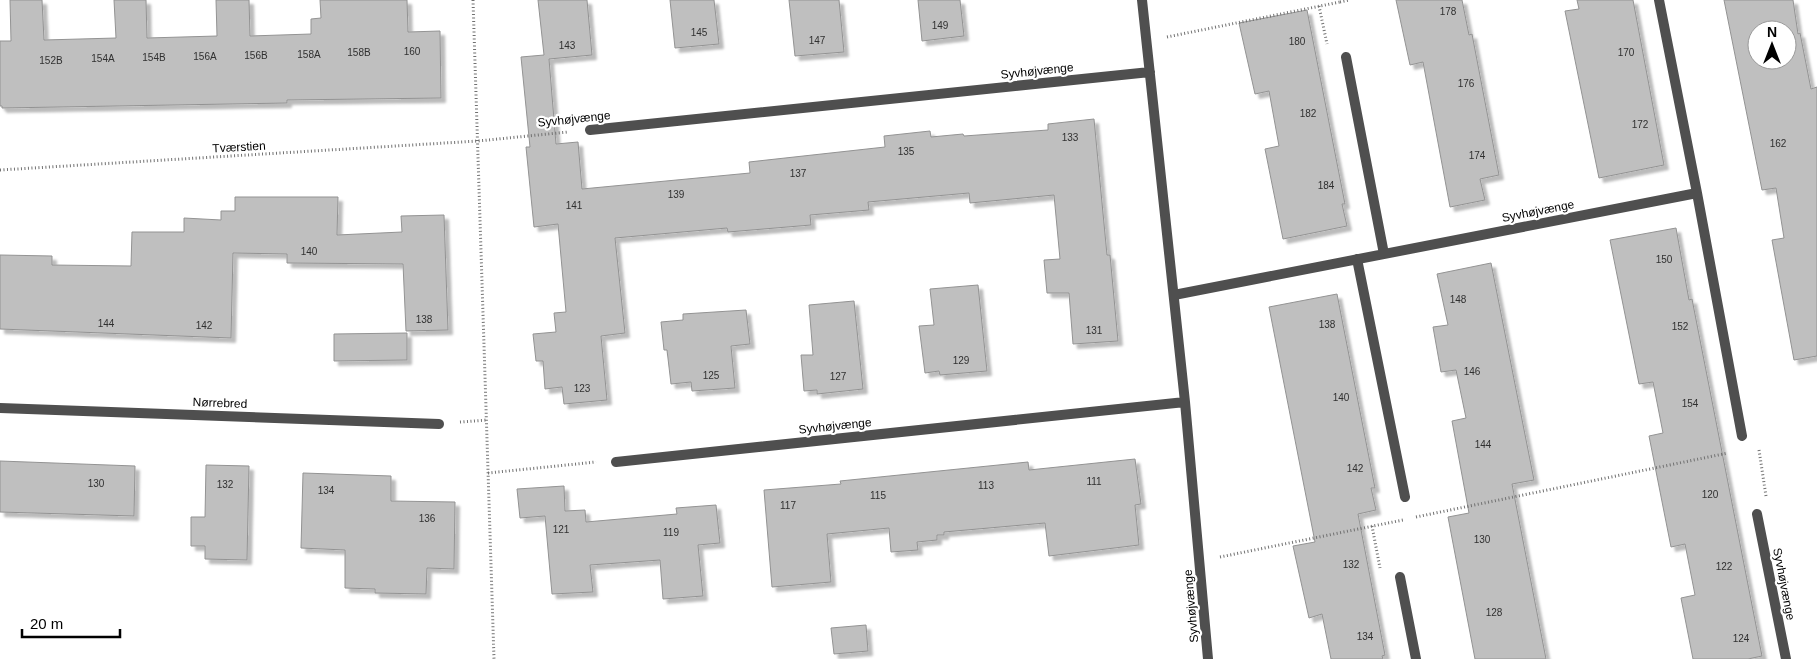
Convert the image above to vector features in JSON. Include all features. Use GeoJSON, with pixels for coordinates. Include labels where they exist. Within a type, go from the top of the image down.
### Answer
{"type":"FeatureCollection","features":[{"type":"Feature","properties":{"kind":"street","name":"Syvhøjvænge"},"geometry":{"type":"LineString","coordinates":[[1142,0],[1185,402],[1208,659]]}},
{"type":"Feature","properties":{"kind":"street"},"geometry":{"type":"LineString","coordinates":[[1659,0],[1742,436]]}},
{"type":"Feature","properties":{"kind":"street"},"geometry":{"type":"LineString","coordinates":[[1346,57],[1384,254]]}},
{"type":"Feature","properties":{"kind":"street","name":"Syvhøjvænge"},"geometry":{"type":"LineString","coordinates":[[590,130],[1150,72]]}},
{"type":"Feature","properties":{"kind":"street","name":"Syvhøjvænge"},"geometry":{"type":"LineString","coordinates":[[1174,295],[1697,193]]}},
{"type":"Feature","properties":{"kind":"street"},"geometry":{"type":"LineString","coordinates":[[1357,259],[1405,497]]}},
{"type":"Feature","properties":{"kind":"street","name":"Syvhøjvænge"},"geometry":{"type":"LineString","coordinates":[[616,462],[1185,402]]}},
{"type":"Feature","properties":{"kind":"street","name":"Nørrebred"},"geometry":{"type":"LineString","coordinates":[[0,408],[439,424]]}},
{"type":"Feature","properties":{"kind":"street","name":"Syvhøjvænge"},"geometry":{"type":"LineString","coordinates":[[1757,514],[1786,659]]}},
{"type":"Feature","properties":{"kind":"street"},"geometry":{"type":"LineString","coordinates":[[1400,577],[1416,659]]}},
{"type":"Feature","properties":{"kind":"path"},"geometry":{"type":"LineString","coordinates":[[473,0],[494,659]]}},
{"type":"Feature","properties":{"kind":"path"},"geometry":{"type":"LineString","coordinates":[[1146,41],[1349,0]]}},
{"type":"Feature","properties":{"kind":"path"},"geometry":{"type":"LineString","coordinates":[[1319,6],[1329,52],[1346,57]]}},
{"type":"Feature","properties":{"kind":"path","name":"Syvhøjvænge"},"geometry":{"type":"LineString","coordinates":[[478,141],[590,130]]}},
{"type":"Feature","properties":{"kind":"path","name":"Tværstien"},"geometry":{"type":"LineString","coordinates":[[0,170],[478,141]]}},
{"type":"Feature","properties":{"kind":"path"},"geometry":{"type":"LineString","coordinates":[[1742,436],[1758,446],[1766,496],[1757,514]]}},
{"type":"Feature","properties":{"kind":"path"},"geometry":{"type":"LineString","coordinates":[[1415,517],[1730,452]]}},
{"type":"Feature","properties":{"kind":"path"},"geometry":{"type":"LineString","coordinates":[[488,473],[598,462],[616,462]]}},
{"type":"Feature","properties":{"kind":"path"},"geometry":{"type":"LineString","coordinates":[[1199,562],[1405,519]]}},
{"type":"Feature","properties":{"kind":"path"},"geometry":{"type":"LineString","coordinates":[[1372,526],[1381,577],[1400,577]]}},
{"type":"Feature","properties":{"kind":"building"},"geometry":{"type":"Polygon","coordinates":[[[10,0],[42,0],[44,40],[116,38],[114,0],[146,0],[147,38],[217,36],[216,0],[249,0],[250,36],[311,34],[311,19],[321,18],[320,0],[407,0],[408,32],[440,31],[441,98],[287,100],[287,103],[2,108],[0,106],[0,41],[11,41],[10,0]]]}},
{"type":"Feature","properties":{"kind":"building"},"geometry":{"type":"Polygon","coordinates":[[[538,0],[587,0],[592,55],[549,59],[556,144],[578,142],[582,189],[750,173],[749,162],[885,147],[884,136],[930,131],[931,137],[1048,130],[1048,124],[1094,119],[1107,255],[1110,255],[1118,341],[1073,344],[1069,293],[1047,293],[1044,260],[1060,259],[1054,195],[970,203],[969,193],[868,202],[869,210],[810,215],[811,225],[728,232],[727,228],[615,238],[625,333],[601,336],[607,400],[564,404],[562,387],[545,389],[543,361],[536,361],[533,334],[556,332],[554,313],[566,312],[558,224],[534,227],[526,147],[530,147],[521,57],[544,55],[538,0]]]}},
{"type":"Feature","properties":{"kind":"building"},"geometry":{"type":"Polygon","coordinates":[[[670,0],[714,0],[719,44],[675,48],[670,0]]]}},
{"type":"Feature","properties":{"kind":"building"},"geometry":{"type":"Polygon","coordinates":[[[789,0],[839,0],[844,52],[795,56],[789,0]]]}},
{"type":"Feature","properties":{"kind":"building"},"geometry":{"type":"Polygon","coordinates":[[[918,0],[960,0],[964,36],[922,41],[918,0]]]}},
{"type":"Feature","properties":{"kind":"building"},"geometry":{"type":"Polygon","coordinates":[[[1396,0],[1462,0],[1469,35],[1472,34],[1499,175],[1480,179],[1485,200],[1450,207],[1423,62],[1410,65],[1396,0]]]}},
{"type":"Feature","properties":{"kind":"building"},"geometry":{"type":"Polygon","coordinates":[[[1577,0],[1633,0],[1664,165],[1599,178],[1565,11],[1579,9],[1577,0]]]}},
{"type":"Feature","properties":{"kind":"building"},"geometry":{"type":"Polygon","coordinates":[[[1724,0],[1793,0],[1796,20],[1747,20],[1747,70],[1797,70],[1797,27],[1798,34],[1800,33],[1811,89],[1817,87],[1817,356],[1794,360],[1772,240],[1784,238],[1776,188],[1762,190],[1724,0]]]}},
{"type":"Feature","properties":{"kind":"building"},"geometry":{"type":"Polygon","coordinates":[[[1307,10],[1345,204],[1342,204],[1347,226],[1283,239],[1265,149],[1279,146],[1269,91],[1255,94],[1239,23],[1307,10]]]}},
{"type":"Feature","properties":{"kind":"building"},"geometry":{"type":"Polygon","coordinates":[[[235,197],[338,197],[337,235],[402,232],[401,216],[444,215],[448,330],[406,331],[403,264],[287,263],[287,254],[233,253],[231,338],[0,329],[0,255],[52,256],[52,265],[131,266],[132,232],[184,232],[184,218],[221,220],[221,211],[235,211],[235,197]]]}},
{"type":"Feature","properties":{"kind":"building"},"geometry":{"type":"Polygon","coordinates":[[[1676,228],[1689,300],[1692,299],[1762,656],[1748,659],[1693,659],[1681,598],[1695,595],[1685,544],[1671,547],[1649,436],[1663,433],[1653,382],[1639,384],[1610,240],[1676,228]]]}},
{"type":"Feature","properties":{"kind":"building"},"geometry":{"type":"Polygon","coordinates":[[[1491,263],[1534,480],[1512,484],[1546,659],[1475,659],[1448,517],[1469,513],[1452,421],[1466,418],[1456,370],[1441,372],[1433,327],[1448,325],[1437,274],[1491,263]]]}},
{"type":"Feature","properties":{"kind":"building"},"geometry":{"type":"Polygon","coordinates":[[[978,285],[987,371],[940,375],[939,371],[925,373],[919,326],[934,325],[930,289],[978,285]]]}},
{"type":"Feature","properties":{"kind":"building"},"geometry":{"type":"Polygon","coordinates":[[[1337,294],[1375,488],[1371,488],[1376,510],[1358,514],[1385,655],[1382,656],[1383,659],[1331,659],[1322,614],[1309,618],[1293,546],[1315,542],[1269,307],[1337,294]]]}},
{"type":"Feature","properties":{"kind":"building"},"geometry":{"type":"Polygon","coordinates":[[[854,301],[863,389],[817,394],[817,390],[804,391],[801,355],[813,355],[809,305],[854,301]]]}},
{"type":"Feature","properties":{"kind":"building"},"geometry":{"type":"Polygon","coordinates":[[[746,310],[750,344],[731,346],[735,388],[692,391],[691,382],[671,384],[661,322],[683,320],[683,314],[746,310]]]}},
{"type":"Feature","properties":{"kind":"building"},"geometry":{"type":"Polygon","coordinates":[[[407,333],[407,360],[334,361],[334,334],[407,333]]]}},
{"type":"Feature","properties":{"kind":"building"},"geometry":{"type":"Polygon","coordinates":[[[1135,459],[1141,504],[1135,505],[1139,545],[1049,556],[1045,523],[944,532],[944,535],[937,535],[937,540],[917,542],[918,550],[891,552],[889,528],[827,534],[831,582],[772,587],[764,490],[841,484],[840,481],[1028,462],[1029,470],[1135,459]]]}},
{"type":"Feature","properties":{"kind":"building"},"geometry":{"type":"Polygon","coordinates":[[[0,461],[135,466],[134,516],[0,512],[0,461]]]}},
{"type":"Feature","properties":{"kind":"building"},"geometry":{"type":"Polygon","coordinates":[[[206,465],[249,466],[247,560],[205,559],[205,546],[191,546],[191,517],[205,517],[206,465]]]}},
{"type":"Feature","properties":{"kind":"building"},"geometry":{"type":"Polygon","coordinates":[[[303,473],[391,476],[391,501],[455,502],[454,569],[427,568],[426,594],[375,593],[375,589],[345,588],[345,550],[301,548],[303,473]]]}},
{"type":"Feature","properties":{"kind":"building"},"geometry":{"type":"Polygon","coordinates":[[[564,486],[565,511],[585,510],[586,522],[677,514],[676,508],[716,505],[720,543],[698,545],[703,596],[663,599],[660,560],[590,565],[593,592],[552,594],[545,516],[520,518],[517,489],[564,486]]]}},
{"type":"Feature","properties":{"kind":"building"},"geometry":{"type":"Polygon","coordinates":[[[866,625],[868,651],[834,654],[831,628],[866,625]]]}}]}
